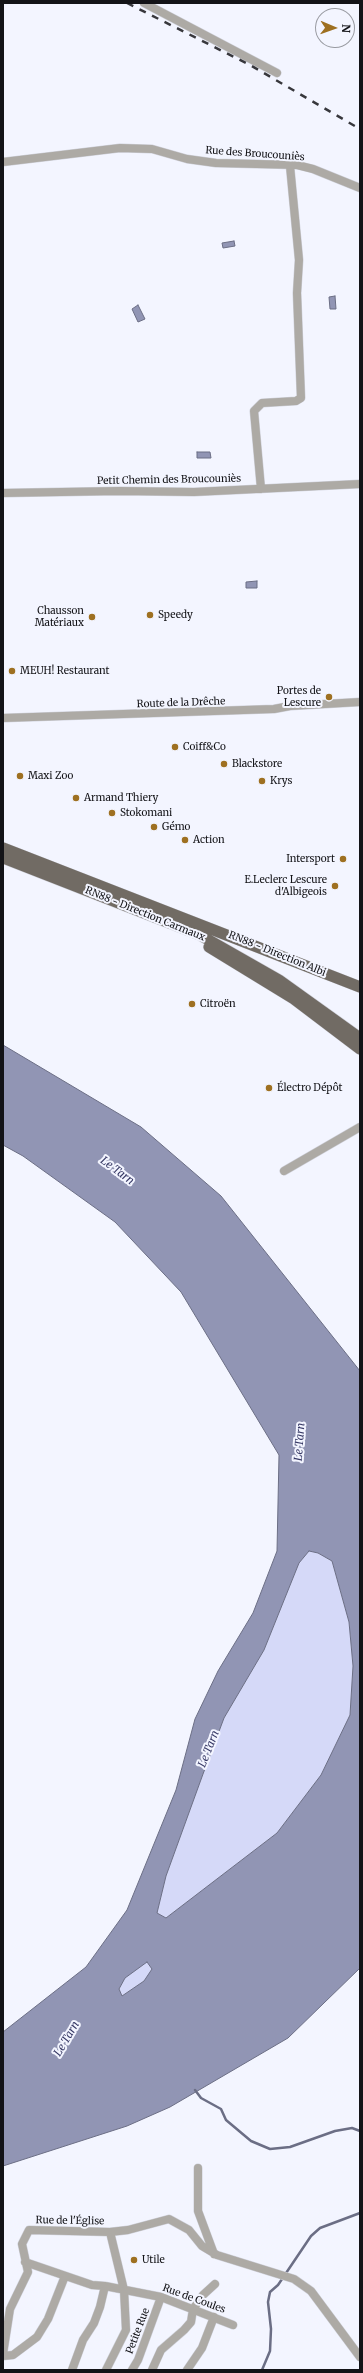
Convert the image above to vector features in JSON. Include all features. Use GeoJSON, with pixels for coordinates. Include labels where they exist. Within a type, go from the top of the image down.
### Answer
{"type":"FeatureCollection","features":[{"type":"Feature","properties":{"kind":"main road","name":"RN88 - Direction Albi"},"geometry":{"type":"LineString","coordinates":[[3,848],[38,860],[360,987]]}},
{"type":"Feature","properties":{"kind":"main road","name":"RN88 - Direction Carmaux"},"geometry":{"type":"LineString","coordinates":[[3,858],[171,922],[207,939],[279,980],[360,1038]]}},
{"type":"Feature","properties":{"kind":"main road"},"geometry":{"type":"LineString","coordinates":[[171,922],[294,999],[360,1049]]}},
{"type":"Feature","properties":{"kind":"street"},"geometry":{"type":"LineString","coordinates":[[144,3],[277,73]]}},
{"type":"Feature","properties":{"kind":"street","name":"Rue des Broucouniès"},"geometry":{"type":"LineString","coordinates":[[3,162],[89,151],[134,148],[152,149],[187,159],[216,163],[290,166],[314,170],[360,188]]}},
{"type":"Feature","properties":{"kind":"street"},"geometry":{"type":"LineString","coordinates":[[261,489],[254,411],[262,403],[296,401],[301,398],[297,293],[299,260],[290,166]]}},
{"type":"Feature","properties":{"kind":"street","name":"Petit Chemin des Broucouniès"},"geometry":{"type":"LineString","coordinates":[[3,493],[119,491],[194,492],[360,484]]}},
{"type":"Feature","properties":{"kind":"street","name":"Route de la Drêche"},"geometry":{"type":"LineString","coordinates":[[3,718],[274,709],[290,706],[360,702]]}},
{"type":"Feature","properties":{"kind":"street"},"geometry":{"type":"LineString","coordinates":[[284,1171],[360,1127]]}},
{"type":"Feature","properties":{"kind":"street"},"geometry":{"type":"LineString","coordinates":[[198,2168],[198,2211],[214,2254]]}},
{"type":"Feature","properties":{"kind":"street","name":"Rue de l'Église"},"geometry":{"type":"LineString","coordinates":[[25,2262],[22,2244],[29,2230],[110,2232],[128,2230],[169,2219],[189,2230],[202,2246],[214,2254],[237,2263],[274,2272],[294,2279],[311,2291],[360,2357]]}},
{"type":"Feature","properties":{"kind":"street"},"geometry":{"type":"LineString","coordinates":[[106,2370],[126,2330],[124,2290],[110,2232]]}},
{"type":"Feature","properties":{"kind":"street"},"geometry":{"type":"LineString","coordinates":[[25,2262],[28,2272],[10,2309],[3,2353],[13,2355],[36,2337],[48,2319],[65,2276]]}},
{"type":"Feature","properties":{"kind":"street","name":"Rue de Coules"},"geometry":{"type":"LineString","coordinates":[[25,2262],[92,2285],[105,2286],[162,2298],[233,2325]]}},
{"type":"Feature","properties":{"kind":"street"},"geometry":{"type":"LineString","coordinates":[[152,2370],[162,2350],[191,2322],[193,2309],[203,2295],[215,2284]]}},
{"type":"Feature","properties":{"kind":"street"},"geometry":{"type":"LineString","coordinates":[[72,2370],[80,2347],[94,2323],[105,2286]]}},
{"type":"Feature","properties":{"kind":"street","name":"Petite Rue"},"geometry":{"type":"LineString","coordinates":[[132,2370],[138,2360],[162,2298]]}},
{"type":"Feature","properties":{"kind":"street"},"geometry":{"type":"LineString","coordinates":[[187,2370],[202,2348],[214,2317]]}},
{"type":"Feature","properties":{"kind":"shaded area"},"geometry":{"type":"Polygon","coordinates":[[[309,1551],[318,1553],[332,1561],[349,1622],[353,1666],[350,1715],[321,1775],[277,1833],[166,1918],[157,1913],[166,1876],[224,1718],[264,1650],[299,1563],[309,1551]]]}},
{"type":"Feature","properties":{"kind":"shaded area"},"geometry":{"type":"Polygon","coordinates":[[[147,1961],[152,1969],[144,1981],[122,1996],[119,1989],[125,1978],[147,1961]]]}},
{"type":"Feature","properties":{"kind":"water"},"geometry":{"type":"Polygon","coordinates":[[[234,241],[235,246],[223,248],[222,243],[234,241]]]}},
{"type":"Feature","properties":{"kind":"water"},"geometry":{"type":"Polygon","coordinates":[[[335,296],[336,309],[330,309],[329,297],[335,296]]]}},
{"type":"Feature","properties":{"kind":"water"},"geometry":{"type":"Polygon","coordinates":[[[138,305],[145,319],[138,322],[132,309],[138,305]]]}},
{"type":"Feature","properties":{"kind":"water"},"geometry":{"type":"Polygon","coordinates":[[[197,452],[210,452],[211,458],[197,458],[197,452]]]}},
{"type":"Feature","properties":{"kind":"water"},"geometry":{"type":"Polygon","coordinates":[[[257,581],[257,588],[246,588],[246,582],[257,581]]]}},
{"type":"Feature","properties":{"kind":"water","name":"Le Tarn"},"geometry":{"type":"Polygon","coordinates":[[[3,1045],[141,1127],[221,1196],[360,1371],[360,1968],[288,2038],[170,2107],[127,2126],[3,2166],[3,2032],[86,1967],[127,1910],[176,1790],[195,1719],[218,1671],[253,1613],[277,1551],[279,1455],[181,1292],[115,1222],[23,1156],[3,1145],[3,1045]],[[309,1551],[299,1563],[264,1650],[224,1718],[166,1876],[157,1913],[166,1918],[277,1833],[321,1775],[350,1715],[353,1666],[349,1622],[332,1561],[318,1553],[309,1551]],[[147,1962],[125,1978],[119,1989],[122,1996],[144,1981],[152,1969],[147,1962]]]}},
{"type":"Feature","properties":{"kind":"waterway"},"geometry":{"type":"LineString","coordinates":[[195,2090],[201,2098],[221,2109],[226,2120],[251,2141],[270,2149],[290,2147],[335,2131],[352,2128],[360,2131]]}},
{"type":"Feature","properties":{"kind":"waterway"},"geometry":{"type":"LineString","coordinates":[[262,2370],[270,2351],[271,2329],[268,2302],[270,2292],[278,2285],[311,2236],[320,2228],[360,2213]]}},
{"type":"Feature","properties":{"kind":"railway"},"geometry":{"type":"LineString","coordinates":[[127,3],[250,65],[360,129]]}},
{"type":"Feature","properties":{"kind":"place","name":"Speedy"},"geometry":{"type":"Point","coordinates":[150,615]}},
{"type":"Feature","properties":{"kind":"place","name":"Chausson Matériaux"},"geometry":{"type":"Point","coordinates":[92,617]}},
{"type":"Feature","properties":{"kind":"place","name":"MEUH! Restaurant"},"geometry":{"type":"Point","coordinates":[12,671]}},
{"type":"Feature","properties":{"kind":"place","name":"Portes de Lescure"},"geometry":{"type":"Point","coordinates":[329,697]}},
{"type":"Feature","properties":{"kind":"place","name":"Coiff&Co"},"geometry":{"type":"Point","coordinates":[175,747]}},
{"type":"Feature","properties":{"kind":"place","name":"Blackstore"},"geometry":{"type":"Point","coordinates":[224,764]}},
{"type":"Feature","properties":{"kind":"place","name":"Maxi Zoo"},"geometry":{"type":"Point","coordinates":[20,776]}},
{"type":"Feature","properties":{"kind":"place","name":"Krys"},"geometry":{"type":"Point","coordinates":[262,781]}},
{"type":"Feature","properties":{"kind":"place","name":"Armand Thiery"},"geometry":{"type":"Point","coordinates":[76,798]}},
{"type":"Feature","properties":{"kind":"place","name":"Stokomani"},"geometry":{"type":"Point","coordinates":[112,813]}},
{"type":"Feature","properties":{"kind":"place","name":"Gémo"},"geometry":{"type":"Point","coordinates":[154,827]}},
{"type":"Feature","properties":{"kind":"place","name":"Action"},"geometry":{"type":"Point","coordinates":[185,840]}},
{"type":"Feature","properties":{"kind":"place","name":"Intersport"},"geometry":{"type":"Point","coordinates":[343,859]}},
{"type":"Feature","properties":{"kind":"place","name":"E.Leclerc Lescure d'Albigeois"},"geometry":{"type":"Point","coordinates":[335,886]}},
{"type":"Feature","properties":{"kind":"place","name":"Citroën"},"geometry":{"type":"Point","coordinates":[192,1004]}},
{"type":"Feature","properties":{"kind":"place","name":"Électro Dépôt"},"geometry":{"type":"Point","coordinates":[269,1088]}},
{"type":"Feature","properties":{"kind":"place","name":"Utile"},"geometry":{"type":"Point","coordinates":[134,2260]}}]}
